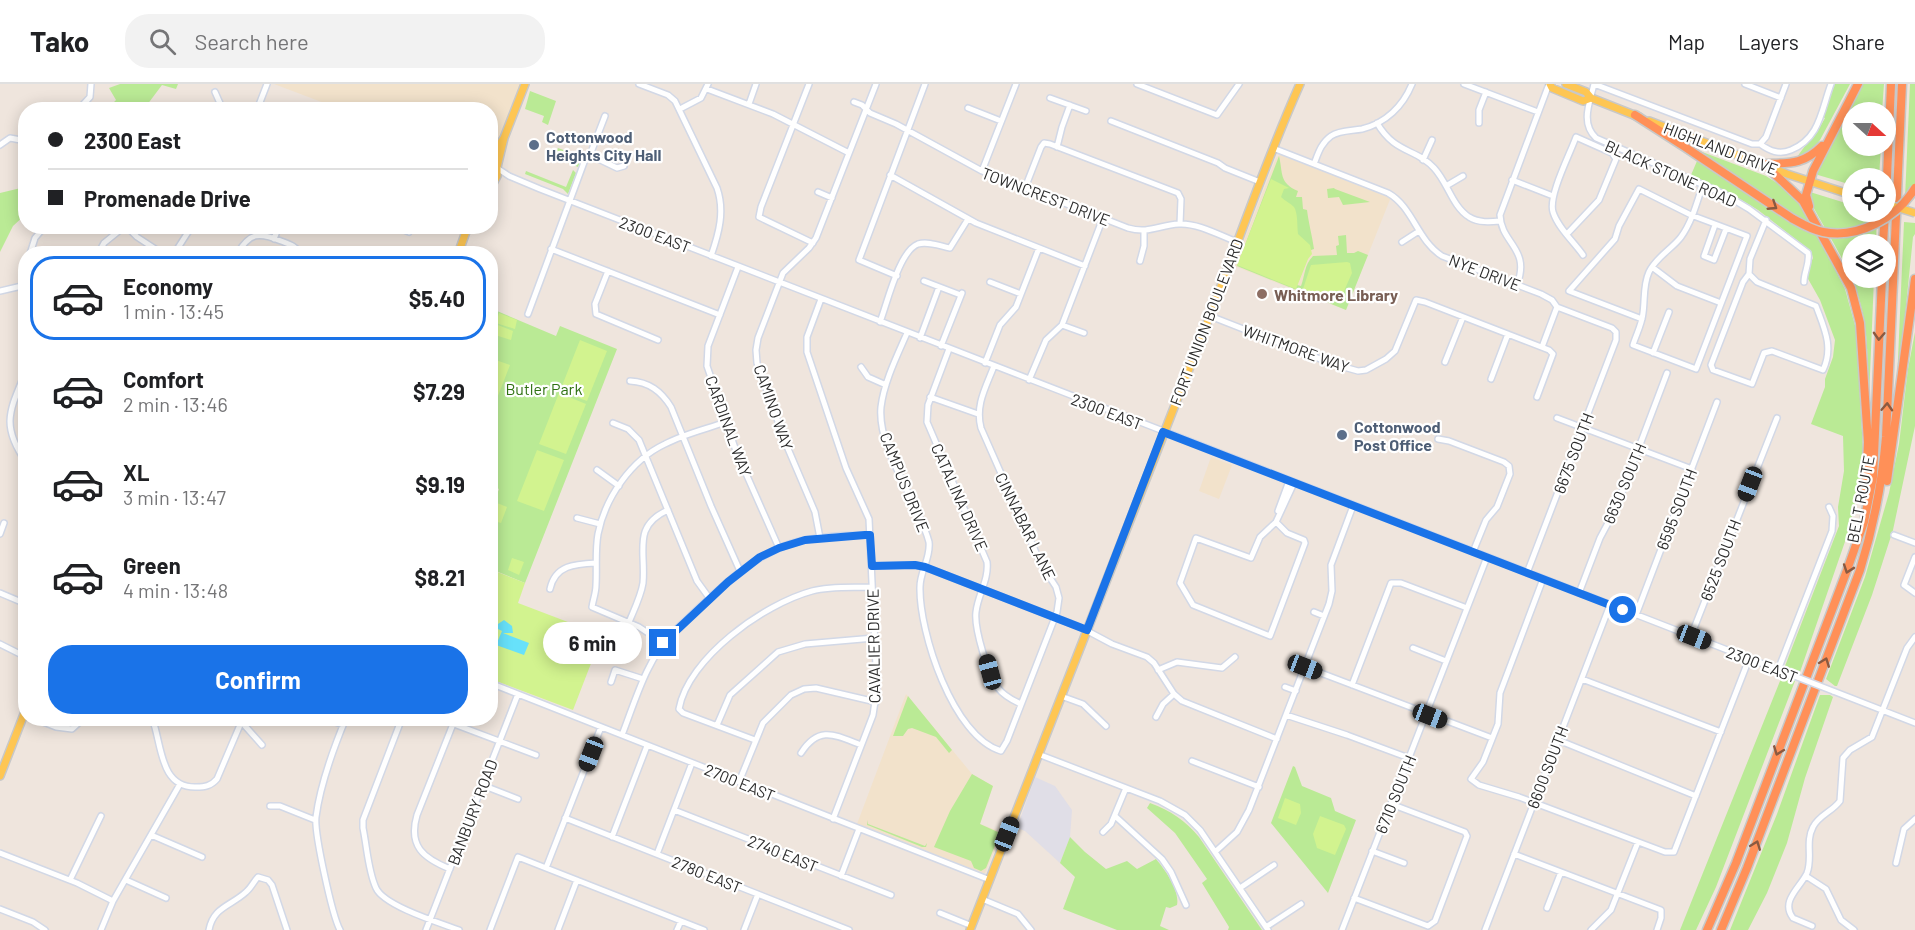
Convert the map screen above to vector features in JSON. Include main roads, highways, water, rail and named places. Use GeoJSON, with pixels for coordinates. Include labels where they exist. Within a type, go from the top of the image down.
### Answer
{"type":"FeatureCollection","features":[{"type":"Feature","properties":{"kind":"highway"},"geometry":{"type":"LineString","coordinates":[[1811,212],[1806,195],[1809,182],[1858,84]]}},
{"type":"Feature","properties":{"kind":"highway"},"geometry":{"type":"LineString","coordinates":[[1887,168],[1891,84]]}},
{"type":"Feature","properties":{"kind":"highway","name":"BELT ROUTE"},"geometry":{"type":"LineString","coordinates":[[1721,930],[1756,846],[1874,528],[1886,437],[1902,84]]}},
{"type":"Feature","properties":{"kind":"highway"},"geometry":{"type":"LineString","coordinates":[[1635,116],[1793,219],[1822,232],[1854,231],[1874,224],[1903,205],[1915,188]]}},
{"type":"Feature","properties":{"kind":"highway"},"geometry":{"type":"LineString","coordinates":[[1764,165],[1804,160],[1812,156],[1829,140]]}},
{"type":"Feature","properties":{"kind":"highway"},"geometry":{"type":"LineString","coordinates":[[1764,165],[1790,187],[1811,212],[1851,288],[1860,322],[1868,442],[1864,522]]}},
{"type":"Feature","properties":{"kind":"highway"},"geometry":{"type":"LineString","coordinates":[[1874,528],[1889,471],[1915,279]]}},
{"type":"Feature","properties":{"kind":"highway","name":"BELT ROUTE"},"geometry":{"type":"LineString","coordinates":[[1707,930],[1745,840],[1864,522],[1873,477],[1882,288]]}},
{"type":"Feature","properties":{"kind":"main road"},"geometry":{"type":"LineString","coordinates":[[498,154],[525,84]]}},
{"type":"Feature","properties":{"kind":"main road","name":"FORT UNION BOULEVARD"},"geometry":{"type":"LineString","coordinates":[[971,928],[1210,316],[1273,148],[1300,84]]}},
{"type":"Feature","properties":{"kind":"main road","name":"HIGHLAND DRIVE"},"geometry":{"type":"LineString","coordinates":[[1550,84],[1552,88],[1584,100],[1591,98]]}},
{"type":"Feature","properties":{"kind":"main road","name":"HIGHLAND DRIVE"},"geometry":{"type":"LineString","coordinates":[[1566,84],[1586,92],[1591,98],[1635,116],[1809,182],[1842,192]]}},
{"type":"Feature","properties":{"kind":"main road"},"geometry":{"type":"LineString","coordinates":[[1896,206],[1915,213]]}},
{"type":"Feature","properties":{"kind":"main road"},"geometry":{"type":"LineString","coordinates":[[1,773],[20,726]]}},
{"type":"Feature","properties":{"kind":"water"},"geometry":{"type":"Polygon","coordinates":[[[504,620],[512,626],[513,633],[503,633],[529,643],[524,655],[498,646],[502,631],[498,629],[498,624],[504,620]]]}},
{"type":"Feature","properties":{"kind":"place","name":"Cottonwood Heights City Hall"},"geometry":{"type":"Point","coordinates":[534,145]}},
{"type":"Feature","properties":{"kind":"place","name":"Whitmore Library"},"geometry":{"type":"Point","coordinates":[1262,294]}},
{"type":"Feature","properties":{"kind":"place","name":"Cottonwood Post Office"},"geometry":{"type":"Point","coordinates":[1342,435]}},
{"type":"Feature","properties":{"kind":"park label","name":"Butler Park"},"geometry":{"type":"Point","coordinates":[544,388]}}]}
